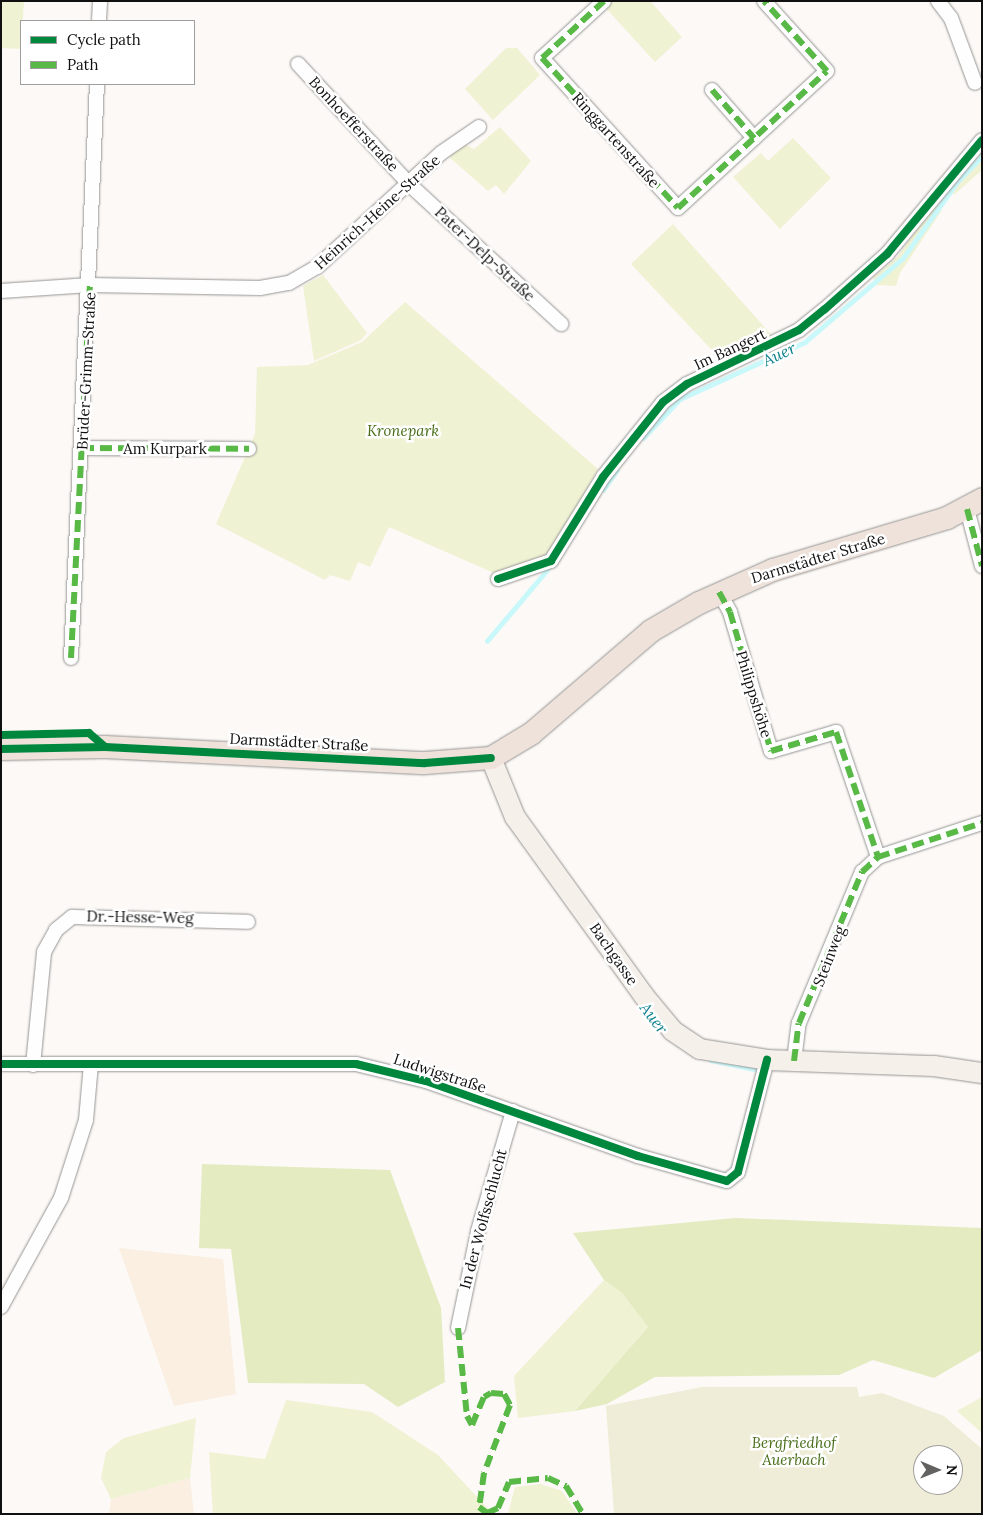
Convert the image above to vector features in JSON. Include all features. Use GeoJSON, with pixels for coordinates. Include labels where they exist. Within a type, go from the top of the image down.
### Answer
{"type":"FeatureCollection","features":[{"type":"Feature","properties":{"kind":"main road","name":"Darmstädter Straße"},"geometry":{"type":"LineString","coordinates":[[1,749],[105,747],[425,763],[491,758],[526,738],[650,631],[719,592],[773,570],[924,526],[974,504]]}},
{"type":"Feature","properties":{"kind":"main road","name":"Bachgasse"},"geometry":{"type":"LineString","coordinates":[[491,758],[515,817],[673,1031],[700,1049],[767,1060],[934,1066],[982,1073]]}},
{"type":"Feature","properties":{"kind":"street"},"geometry":{"type":"LineString","coordinates":[[99,20],[100,1]]}},
{"type":"Feature","properties":{"kind":"street","name":"Ringgartenstraße"},"geometry":{"type":"LineString","coordinates":[[604,1],[542,58],[678,208],[827,71],[764,1]]}},
{"type":"Feature","properties":{"kind":"street"},"geometry":{"type":"LineString","coordinates":[[938,1],[950,18],[975,84]]}},
{"type":"Feature","properties":{"kind":"street","name":"Bonhoefferstraße"},"geometry":{"type":"LineString","coordinates":[[298,64],[409,184]]}},
{"type":"Feature","properties":{"kind":"street","name":"Brüder-Grimm-Straße"},"geometry":{"type":"LineString","coordinates":[[71,658],[90,285],[97,85]]}},
{"type":"Feature","properties":{"kind":"street"},"geometry":{"type":"LineString","coordinates":[[712,90],[754,138]]}},
{"type":"Feature","properties":{"kind":"street","name":"Heinrich-Heine-Straße"},"geometry":{"type":"LineString","coordinates":[[1,291],[90,285],[283,285],[318,267],[409,184],[479,127]]}},
{"type":"Feature","properties":{"kind":"street","name":"Im Bangert"},"geometry":{"type":"LineString","coordinates":[[498,579],[551,561],[603,476],[663,402],[687,384],[800,330],[888,254],[982,140]]}},
{"type":"Feature","properties":{"kind":"street","name":"Pater-Delp-Straße"},"geometry":{"type":"LineString","coordinates":[[409,184],[561,324]]}},
{"type":"Feature","properties":{"kind":"street","name":"Am Kurpark"},"geometry":{"type":"LineString","coordinates":[[82,448],[249,449]]}},
{"type":"Feature","properties":{"kind":"street"},"geometry":{"type":"LineString","coordinates":[[974,504],[982,566]]}},
{"type":"Feature","properties":{"kind":"street","name":"Philippshöhe"},"geometry":{"type":"LineString","coordinates":[[719,592],[730,612],[771,751],[836,732],[878,857]]}},
{"type":"Feature","properties":{"kind":"street"},"geometry":{"type":"LineString","coordinates":[[878,857],[982,823]]}},
{"type":"Feature","properties":{"kind":"street","name":"Steinweg"},"geometry":{"type":"LineString","coordinates":[[794,1061],[799,1023],[862,872],[878,857]]}},
{"type":"Feature","properties":{"kind":"street","name":"Dr.-Hesse-Weg"},"geometry":{"type":"LineString","coordinates":[[33,1065],[44,952],[56,930],[72,917],[248,922]]}},
{"type":"Feature","properties":{"kind":"street","name":"Ludwigstraße"},"geometry":{"type":"LineString","coordinates":[[1,1064],[356,1064],[426,1081],[638,1156],[731,1180],[738,1172],[767,1060]]}},
{"type":"Feature","properties":{"kind":"street"},"geometry":{"type":"LineString","coordinates":[[1,1307],[61,1198],[86,1120],[91,1064]]}},
{"type":"Feature","properties":{"kind":"street","name":"In der Wolfsschlucht"},"geometry":{"type":"LineString","coordinates":[[458,1328],[476,1239],[513,1112]]}},
{"type":"Feature","properties":{"kind":"shaded area"},"geometry":{"type":"Polygon","coordinates":[[[119,1248],[223,1259],[236,1394],[174,1406],[119,1248]]]}},
{"type":"Feature","properties":{"kind":"shaded area"},"geometry":{"type":"Polygon","coordinates":[[[190,1478],[194,1514],[109,1514],[111,1499],[190,1478]]]}},
{"type":"Feature","properties":{"kind":"green space"},"geometry":{"type":"Polygon","coordinates":[[[1,1],[24,1],[23,20],[20,20],[20,49],[1,48],[1,1]]]}},
{"type":"Feature","properties":{"kind":"green space"},"geometry":{"type":"Polygon","coordinates":[[[607,1],[650,1],[682,37],[655,62],[603,5],[607,1]]]}},
{"type":"Feature","properties":{"kind":"green space"},"geometry":{"type":"Polygon","coordinates":[[[506,48],[517,48],[540,75],[493,120],[465,89],[506,48]]]}},
{"type":"Feature","properties":{"kind":"green space"},"geometry":{"type":"Polygon","coordinates":[[[500,127],[531,161],[504,194],[496,185],[488,191],[449,157],[464,144],[474,149],[500,127]]]}},
{"type":"Feature","properties":{"kind":"green space"},"geometry":{"type":"Polygon","coordinates":[[[793,138],[831,178],[780,229],[733,177],[761,153],[768,161],[793,138]]]}},
{"type":"Feature","properties":{"kind":"green space"},"geometry":{"type":"Polygon","coordinates":[[[982,149],[982,170],[954,195],[952,183],[982,149]]]}},
{"type":"Feature","properties":{"kind":"green space"},"geometry":{"type":"Polygon","coordinates":[[[935,204],[942,210],[900,273],[896,286],[877,285],[873,278],[898,256],[935,204]]]}},
{"type":"Feature","properties":{"kind":"green space"},"geometry":{"type":"Polygon","coordinates":[[[673,224],[775,339],[723,362],[631,264],[673,224]]]}},
{"type":"Feature","properties":{"kind":"green space"},"geometry":{"type":"Polygon","coordinates":[[[323,275],[367,333],[361,340],[314,361],[303,286],[323,275]]]}},
{"type":"Feature","properties":{"kind":"green space","name":"Kronepark"},"geometry":{"type":"Polygon","coordinates":[[[405,302],[598,469],[550,556],[494,573],[389,527],[370,567],[358,562],[350,581],[330,575],[325,580],[216,524],[255,434],[257,367],[308,365],[362,342],[405,302]]]}},
{"type":"Feature","properties":{"kind":"green space"},"geometry":{"type":"Polygon","coordinates":[[[202,1164],[390,1170],[441,1308],[445,1382],[398,1407],[364,1384],[248,1383],[231,1249],[199,1248],[202,1164]]]}},
{"type":"Feature","properties":{"kind":"green space"},"geometry":{"type":"Polygon","coordinates":[[[735,1218],[982,1228],[982,1350],[934,1378],[873,1360],[839,1375],[655,1377],[607,1404],[575,1411],[648,1327],[622,1293],[604,1280],[573,1233],[735,1218]]]}},
{"type":"Feature","properties":{"kind":"green space"},"geometry":{"type":"Polygon","coordinates":[[[604,1280],[622,1293],[648,1327],[575,1411],[518,1418],[514,1376],[604,1280]]]}},
{"type":"Feature","properties":{"kind":"green space","name":"Bergfriedhof Auerbach"},"geometry":{"type":"Polygon","coordinates":[[[702,1387],[857,1387],[859,1397],[882,1393],[944,1416],[982,1449],[982,1514],[614,1514],[606,1406],[702,1387]]]}},
{"type":"Feature","properties":{"kind":"green space"},"geometry":{"type":"Polygon","coordinates":[[[982,1397],[982,1433],[957,1411],[982,1397]]]}},
{"type":"Feature","properties":{"kind":"green space"},"geometry":{"type":"Polygon","coordinates":[[[286,1400],[372,1412],[438,1455],[493,1514],[213,1514],[209,1452],[265,1459],[286,1400]]]}},
{"type":"Feature","properties":{"kind":"green space"},"geometry":{"type":"Polygon","coordinates":[[[196,1418],[190,1478],[111,1499],[101,1478],[106,1452],[124,1438],[196,1418]]]}},
{"type":"Feature","properties":{"kind":"green space"},"geometry":{"type":"Polygon","coordinates":[[[541,1484],[562,1491],[577,1514],[508,1514],[515,1487],[541,1484]]]}},
{"type":"Feature","properties":{"kind":"waterway","name":"Auer"},"geometry":{"type":"LineString","coordinates":[[643,438],[680,399],[805,342],[903,258],[957,182],[982,156]]}},
{"type":"Feature","properties":{"kind":"waterway","name":"Auer"},"geometry":{"type":"LineString","coordinates":[[603,490],[617,470]]}},
{"type":"Feature","properties":{"kind":"waterway","name":"Auer"},"geometry":{"type":"LineString","coordinates":[[487,641],[547,570]]}},
{"type":"Feature","properties":{"kind":"waterway","name":"Auer"},"geometry":{"type":"LineString","coordinates":[[711,1060],[754,1069]]}},
{"type":"Feature","properties":{"kind":"marked path"},"geometry":{"type":"LineString","coordinates":[[604,1],[542,58],[678,208],[827,71],[764,1]]}},
{"type":"Feature","properties":{"kind":"marked path"},"geometry":{"type":"LineString","coordinates":[[712,90],[754,138]]}},
{"type":"Feature","properties":{"kind":"marked path"},"geometry":{"type":"LineString","coordinates":[[71,658],[90,285]]}},
{"type":"Feature","properties":{"kind":"marked path"},"geometry":{"type":"LineString","coordinates":[[82,448],[249,449]]}},
{"type":"Feature","properties":{"kind":"marked path"},"geometry":{"type":"LineString","coordinates":[[967,509],[982,566]]}},
{"type":"Feature","properties":{"kind":"marked path"},"geometry":{"type":"LineString","coordinates":[[719,592],[730,612],[771,751],[836,732],[878,857]]}},
{"type":"Feature","properties":{"kind":"marked path"},"geometry":{"type":"LineString","coordinates":[[794,1061],[799,1023],[862,872],[878,857],[982,823]]}},
{"type":"Feature","properties":{"kind":"marked path"},"geometry":{"type":"LineString","coordinates":[[458,1328],[467,1416],[472,1425],[484,1397],[491,1393],[504,1394],[510,1405],[484,1473],[479,1507],[487,1513],[498,1508],[509,1482],[548,1478],[566,1486],[583,1514]]}},
{"type":"Feature","properties":{"kind":"cycle path"},"geometry":{"type":"LineString","coordinates":[[498,579],[551,561],[603,477],[663,402],[687,384],[799,330],[825,309],[887,254],[982,140]]}},
{"type":"Feature","properties":{"kind":"cycle path"},"geometry":{"type":"LineString","coordinates":[[1,735],[89,733],[105,747]]}},
{"type":"Feature","properties":{"kind":"cycle path"},"geometry":{"type":"LineString","coordinates":[[1,749],[105,747],[425,763],[491,758]]}},
{"type":"Feature","properties":{"kind":"cycle path"},"geometry":{"type":"LineString","coordinates":[[1,1064],[356,1064],[426,1081],[638,1156],[727,1181],[738,1172],[767,1060]]}}]}
